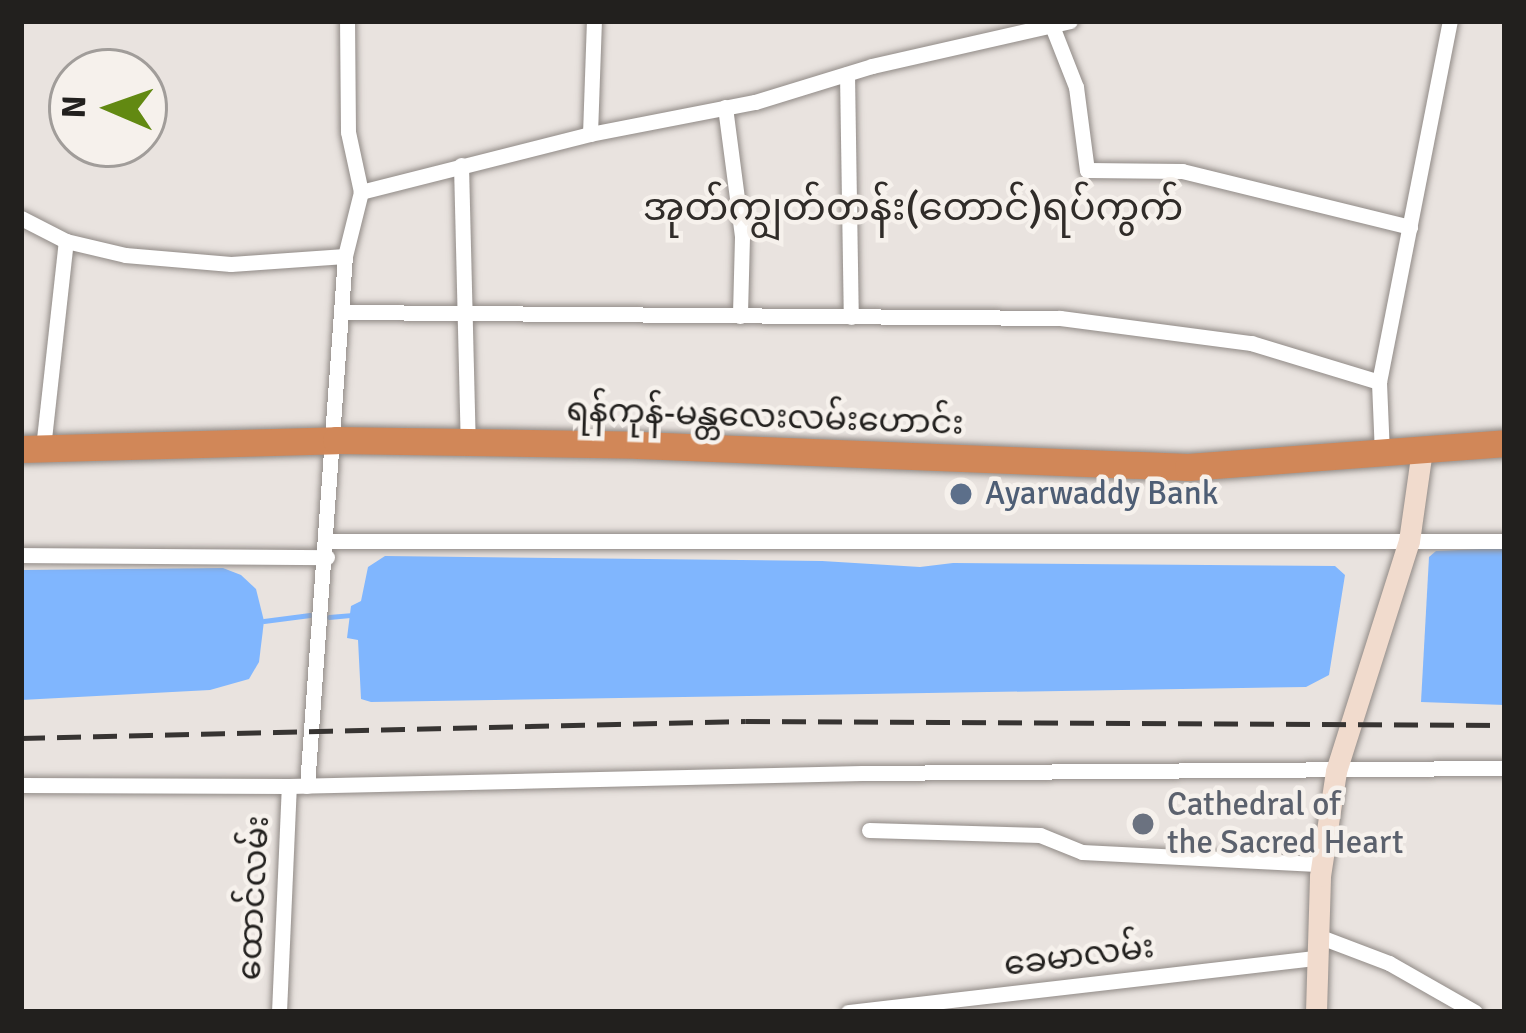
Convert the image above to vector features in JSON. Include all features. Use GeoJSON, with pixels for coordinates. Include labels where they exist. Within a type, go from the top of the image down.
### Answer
{"type":"FeatureCollection","features":[{"type":"Feature","properties":{"kind":"highway","name":"ရန်ကုန်-မန္တလေးလမ်းဟောင်း"},"geometry":{"type":"LineString","coordinates":[[32,449],[336,440],[1188,467],[1505,443]]}},
{"type":"Feature","properties":{"kind":"street"},"geometry":{"type":"LineString","coordinates":[[308,786],[336,440],[345,256],[361,192],[348,132],[347,21]]}},
{"type":"Feature","properties":{"kind":"street"},"geometry":{"type":"LineString","coordinates":[[590,134],[594,21]]}},
{"type":"Feature","properties":{"kind":"street"},"geometry":{"type":"LineString","coordinates":[[361,192],[1070,21]]}},
{"type":"Feature","properties":{"kind":"street"},"geometry":{"type":"LineString","coordinates":[[1382,454],[1379,382],[1450,21]]}},
{"type":"Feature","properties":{"kind":"street"},"geometry":{"type":"LineString","coordinates":[[1052,26],[1076,87],[1087,170],[1182,171],[1409,227]]}},
{"type":"Feature","properties":{"kind":"street"},"geometry":{"type":"LineString","coordinates":[[848,74],[851,316]]}},
{"type":"Feature","properties":{"kind":"street"},"geometry":{"type":"LineString","coordinates":[[725,107],[742,237],[740,316]]}},
{"type":"Feature","properties":{"kind":"street"},"geometry":{"type":"LineString","coordinates":[[461,165],[468,443]]}},
{"type":"Feature","properties":{"kind":"street"},"geometry":{"type":"LineString","coordinates":[[21,218],[66,241],[125,254],[231,265],[345,256]]}},
{"type":"Feature","properties":{"kind":"street"},"geometry":{"type":"LineString","coordinates":[[32,449],[66,241]]}},
{"type":"Feature","properties":{"kind":"street"},"geometry":{"type":"LineString","coordinates":[[342,312],[1060,318],[1251,343],[1379,382]]}},
{"type":"Feature","properties":{"kind":"street"},"geometry":{"type":"LineString","coordinates":[[1316,1012],[1322,864],[1336,771],[1409,541],[1422,450]]}},
{"type":"Feature","properties":{"kind":"street"},"geometry":{"type":"LineString","coordinates":[[21,556],[327,549],[1505,541]]}},
{"type":"Feature","properties":{"kind":"street"},"geometry":{"type":"LineString","coordinates":[[21,784],[308,786],[838,773],[1505,768]]}},
{"type":"Feature","properties":{"kind":"street","name":"ထောင်လမ်း"},"geometry":{"type":"LineString","coordinates":[[279,1012],[289,786]]}},
{"type":"Feature","properties":{"kind":"street"},"geometry":{"type":"LineString","coordinates":[[869,830],[1040,835],[1082,852],[1322,864]]}},
{"type":"Feature","properties":{"kind":"street"},"geometry":{"type":"LineString","coordinates":[[1318,947],[1389,963],[1475,1012]]}},
{"type":"Feature","properties":{"kind":"street","name":"ခေမာလမ်း"},"geometry":{"type":"LineString","coordinates":[[848,1012],[1044,991],[1318,947]]}},
{"type":"Feature","properties":{"kind":"street"},"geometry":{"type":"LineString","coordinates":[[1042,1012],[1044,991]]}},
{"type":"Feature","properties":{"kind":"water"},"geometry":{"type":"Polygon","coordinates":[[[1505,548],[1505,705],[1421,702],[1429,557],[1436,551],[1505,548]]]}},
{"type":"Feature","properties":{"kind":"water"},"geometry":{"type":"Polygon","coordinates":[[[385,556],[822,561],[920,567],[953,563],[1335,566],[1345,575],[1329,675],[1306,687],[371,702],[361,699],[358,640],[347,638],[351,606],[361,601],[368,567],[385,556]]]}},
{"type":"Feature","properties":{"kind":"water"},"geometry":{"type":"Polygon","coordinates":[[[223,568],[241,575],[256,589],[264,621],[259,662],[249,679],[210,690],[21,700],[21,570],[223,568]]]}},
{"type":"Feature","properties":{"kind":"waterway"},"geometry":{"type":"LineString","coordinates":[[264,621],[310,615]]}},
{"type":"Feature","properties":{"kind":"waterway"},"geometry":{"type":"LineString","coordinates":[[329,617],[350,615]]}},
{"type":"Feature","properties":{"kind":"railway"},"geometry":{"type":"LineString","coordinates":[[21,738],[746,721],[1505,725]]}},
{"type":"Feature","properties":{"kind":"place","name":"Ayarwaddy Bank"},"geometry":{"type":"Point","coordinates":[961,494]}},
{"type":"Feature","properties":{"kind":"place","name":"Cathedral of the Sacred Heart"},"geometry":{"type":"Point","coordinates":[1143,824]}},
{"type":"Feature","properties":{"kind":"district","name":"အုတ်ကျွတ်တန်း(တောင်)ရပ်ကွက်"},"geometry":{"type":"Point","coordinates":[913,207]}}]}
